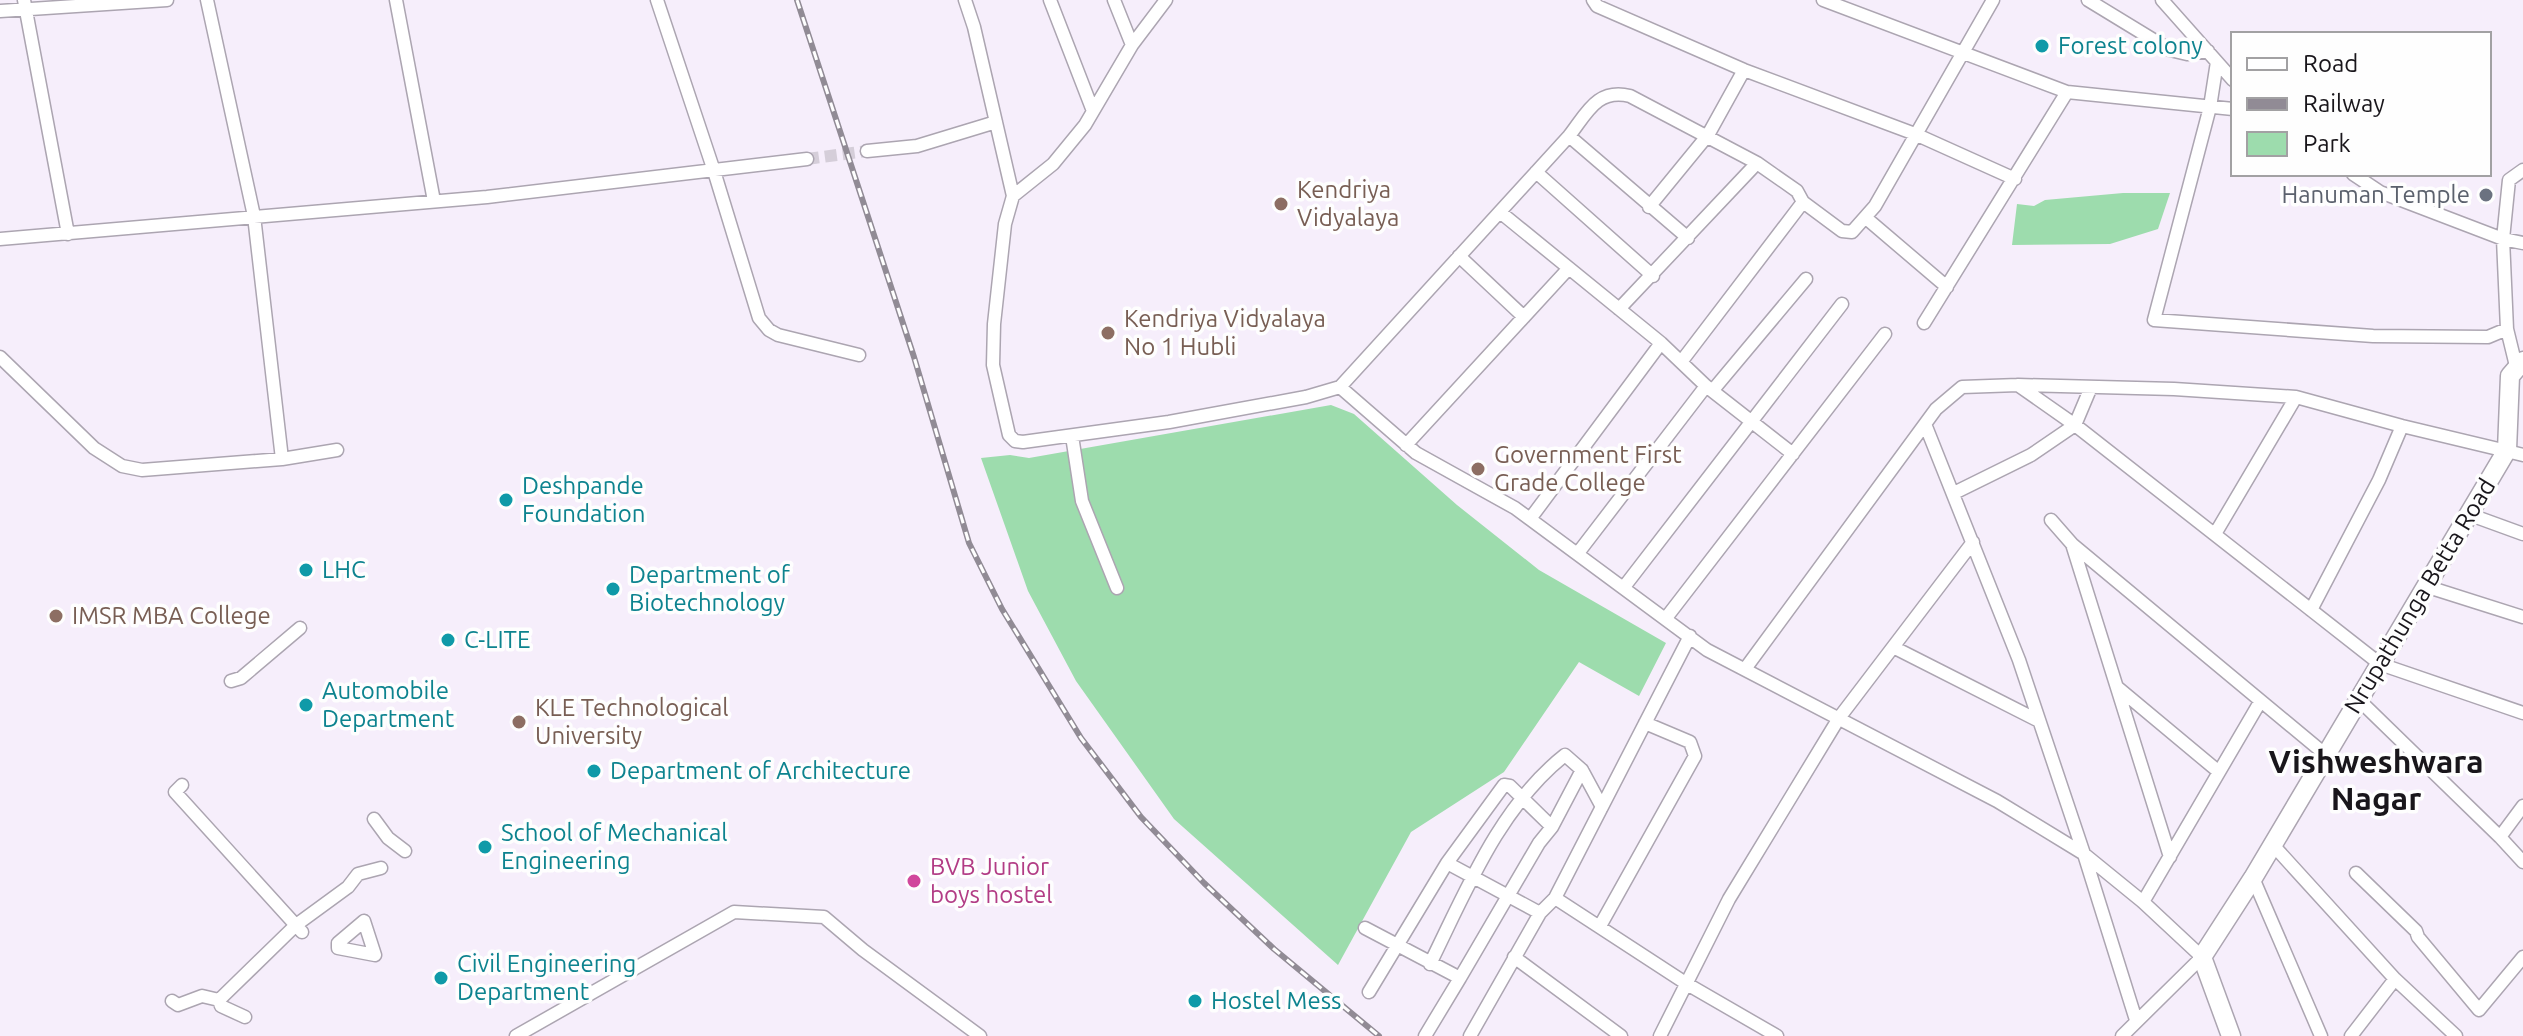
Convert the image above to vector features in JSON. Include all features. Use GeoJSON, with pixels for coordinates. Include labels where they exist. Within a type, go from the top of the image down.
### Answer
{"type":"FeatureCollection","features":[{"type":"Feature","properties":{"kind":"street"},"geometry":{"type":"LineString","coordinates":[[0,11],[25,4],[167,0]]}},
{"type":"Feature","properties":{"kind":"street"},"geometry":{"type":"LineString","coordinates":[[207,0],[254,216],[282,459]]}},
{"type":"Feature","properties":{"kind":"street"},"geometry":{"type":"LineString","coordinates":[[396,0],[434,201]]}},
{"type":"Feature","properties":{"kind":"street"},"geometry":{"type":"LineString","coordinates":[[657,0],[763,324],[778,335],[859,355]]}},
{"type":"Feature","properties":{"kind":"street"},"geometry":{"type":"LineString","coordinates":[[965,0],[1013,196],[1005,224],[994,324],[993,365],[1009,435],[1015,441],[1169,422],[1306,397],[1340,387],[1600,98],[1618,93],[1708,135],[1757,163],[1797,191],[1803,202],[1845,233],[1852,232],[1866,218],[1993,0]]}},
{"type":"Feature","properties":{"kind":"street"},"geometry":{"type":"LineString","coordinates":[[1050,0],[1093,111]]}},
{"type":"Feature","properties":{"kind":"street"},"geometry":{"type":"LineString","coordinates":[[1114,0],[1132,45]]}},
{"type":"Feature","properties":{"kind":"street"},"geometry":{"type":"LineString","coordinates":[[1013,196],[1053,164],[1093,111],[1132,45],[1166,0]]}},
{"type":"Feature","properties":{"kind":"street"},"geometry":{"type":"LineString","coordinates":[[1593,0],[1597,6],[1744,70],[1915,134],[2015,179]]}},
{"type":"Feature","properties":{"kind":"street"},"geometry":{"type":"LineString","coordinates":[[1823,0],[2067,92],[2231,109]]}},
{"type":"Feature","properties":{"kind":"street"},"geometry":{"type":"LineString","coordinates":[[2088,0],[2170,50],[2187,54],[2208,51]]}},
{"type":"Feature","properties":{"kind":"street"},"geometry":{"type":"LineString","coordinates":[[2162,0],[2231,78]]}},
{"type":"Feature","properties":{"kind":"street"},"geometry":{"type":"LineString","coordinates":[[25,4],[68,234]]}},
{"type":"Feature","properties":{"kind":"street"},"geometry":{"type":"LineString","coordinates":[[2217,62],[2210,106],[2154,320],[2373,336],[2488,337],[2507,329]]}},
{"type":"Feature","properties":{"kind":"street"},"geometry":{"type":"LineString","coordinates":[[1649,207],[1708,135],[1744,70]]}},
{"type":"Feature","properties":{"kind":"street"},"geometry":{"type":"LineString","coordinates":[[1924,323],[2067,92]]}},
{"type":"Feature","properties":{"kind":"street"},"geometry":{"type":"LineString","coordinates":[[867,151],[917,146],[996,122]]}},
{"type":"Feature","properties":{"kind":"street"},"geometry":{"type":"LineString","coordinates":[[1569,136],[1688,238]]}},
{"type":"Feature","properties":{"kind":"street"},"geometry":{"type":"LineString","coordinates":[[0,239],[434,201],[807,159]]}},
{"type":"Feature","properties":{"kind":"street"},"geometry":{"type":"LineString","coordinates":[[1619,309],[1757,163]]}},
{"type":"Feature","properties":{"kind":"street"},"geometry":{"type":"LineString","coordinates":[[1745,669],[1936,409],[1962,387],[2018,385],[2174,389],[2296,397],[2515,452],[2510,376],[2519,364],[2507,329],[2503,239],[2509,180],[2523,170]]}},
{"type":"Feature","properties":{"kind":"street"},"geometry":{"type":"LineString","coordinates":[[1536,172],[1653,276]]}},
{"type":"Feature","properties":{"kind":"street"},"geometry":{"type":"LineString","coordinates":[[2356,176],[2380,192],[2503,239],[2523,243]]}},
{"type":"Feature","properties":{"kind":"street"},"geometry":{"type":"LineString","coordinates":[[1681,362],[1803,202]]}},
{"type":"Feature","properties":{"kind":"street"},"geometry":{"type":"LineString","coordinates":[[1500,212],[1661,343],[1752,424],[1793,454]]}},
{"type":"Feature","properties":{"kind":"street"},"geometry":{"type":"LineString","coordinates":[[1866,218],[1947,287]]}},
{"type":"Feature","properties":{"kind":"street"},"geometry":{"type":"LineString","coordinates":[[1459,256],[1524,317]]}},
{"type":"Feature","properties":{"kind":"street"},"geometry":{"type":"LineString","coordinates":[[1406,445],[1569,268]]}},
{"type":"Feature","properties":{"kind":"street"},"geometry":{"type":"LineString","coordinates":[[1578,553],[1710,388],[1806,279]]}},
{"type":"Feature","properties":{"kind":"street"},"geometry":{"type":"LineString","coordinates":[[1624,587],[1842,304]]}},
{"type":"Feature","properties":{"kind":"street"},"geometry":{"type":"LineString","coordinates":[[1666,618],[1885,334]]}},
{"type":"Feature","properties":{"kind":"street"},"geometry":{"type":"LineString","coordinates":[[1530,519],[1661,343]]}},
{"type":"Feature","properties":{"kind":"street"},"geometry":{"type":"LineString","coordinates":[[0,357],[94,448],[122,466],[142,470],[282,459],[337,450]]}},
{"type":"Feature","properties":{"kind":"street"},"geometry":{"type":"LineString","coordinates":[[2018,385],[2075,425],[2380,664],[2523,713]]}},
{"type":"Feature","properties":{"kind":"street"},"geometry":{"type":"LineString","coordinates":[[1340,387],[1416,453],[1530,519],[1707,650],[1997,801],[2084,854],[2143,902],[2202,957],[2231,1036]]}},
{"type":"Feature","properties":{"kind":"street"},"geometry":{"type":"LineString","coordinates":[[1954,493],[2031,455],[2075,425],[2091,387]]}},
{"type":"Feature","properties":{"kind":"street"},"geometry":{"type":"LineString","coordinates":[[2215,534],[2296,397]]}},
{"type":"Feature","properties":{"kind":"street"},"geometry":{"type":"LineString","coordinates":[[1925,424],[2019,660],[2136,1020]]}},
{"type":"Feature","properties":{"kind":"street"},"geometry":{"type":"LineString","coordinates":[[2311,610],[2379,480],[2402,426]]}},
{"type":"Feature","properties":{"kind":"street"},"geometry":{"type":"LineString","coordinates":[[1072,436],[1082,501],[1117,588]]}},
{"type":"Feature","properties":{"kind":"street","name":"Nrupathunga Betta Road"},"geometry":{"type":"LineString","coordinates":[[2202,957],[2273,845],[2468,514],[2515,452]]}},
{"type":"Feature","properties":{"kind":"street"},"geometry":{"type":"LineString","coordinates":[[2468,514],[2523,534]]}},
{"type":"Feature","properties":{"kind":"street"},"geometry":{"type":"LineString","coordinates":[[2051,520],[2072,544],[2326,755]]}},
{"type":"Feature","properties":{"kind":"street"},"geometry":{"type":"LineString","coordinates":[[1660,1036],[1729,899],[1839,718],[1973,542]]}},
{"type":"Feature","properties":{"kind":"street"},"geometry":{"type":"LineString","coordinates":[[2072,544],[2170,857]]}},
{"type":"Feature","properties":{"kind":"street"},"geometry":{"type":"LineString","coordinates":[[2425,586],[2523,617]]}},
{"type":"Feature","properties":{"kind":"street"},"geometry":{"type":"LineString","coordinates":[[231,681],[241,678],[300,628]]}},
{"type":"Feature","properties":{"kind":"street"},"geometry":{"type":"LineString","coordinates":[[1474,1034],[1540,913],[1555,898],[1690,636]]}},
{"type":"Feature","properties":{"kind":"street"},"geometry":{"type":"LineString","coordinates":[[1893,647],[2039,721]]}},
{"type":"Feature","properties":{"kind":"street"},"geometry":{"type":"LineString","coordinates":[[2117,687],[2219,772]]}},
{"type":"Feature","properties":{"kind":"street"},"geometry":{"type":"LineString","coordinates":[[2358,699],[2523,862]]}},
{"type":"Feature","properties":{"kind":"street"},"geometry":{"type":"LineString","coordinates":[[2143,902],[2260,702]]}},
{"type":"Feature","properties":{"kind":"street"},"geometry":{"type":"LineString","coordinates":[[1600,926],[1695,756],[1690,742],[1645,723]]}},
{"type":"Feature","properties":{"kind":"street"},"geometry":{"type":"LineString","coordinates":[[1430,964],[1473,877],[1521,798],[1565,755],[1582,770],[1602,807]]}},
{"type":"Feature","properties":{"kind":"street"},"geometry":{"type":"LineString","coordinates":[[1425,1036],[1539,843],[1552,827],[1582,770]]}},
{"type":"Feature","properties":{"kind":"street"},"geometry":{"type":"LineString","coordinates":[[182,785],[175,792],[298,927]]}},
{"type":"Feature","properties":{"kind":"street"},"geometry":{"type":"LineString","coordinates":[[1369,992],[1447,863],[1502,786],[1508,785],[1552,827]]}},
{"type":"Feature","properties":{"kind":"street"},"geometry":{"type":"LineString","coordinates":[[2500,837],[2523,806]]}},
{"type":"Feature","properties":{"kind":"street"},"geometry":{"type":"LineString","coordinates":[[374,819],[388,838],[405,851]]}},
{"type":"Feature","properties":{"kind":"street"},"geometry":{"type":"LineString","coordinates":[[2273,845],[2395,979],[2456,1036]]}},
{"type":"Feature","properties":{"kind":"street"},"geometry":{"type":"LineString","coordinates":[[1447,863],[1540,913]]}},
{"type":"Feature","properties":{"kind":"street"},"geometry":{"type":"LineString","coordinates":[[219,1000],[298,927],[348,887],[358,874],[381,868]]}},
{"type":"Feature","properties":{"kind":"street"},"geometry":{"type":"LineString","coordinates":[[2356,873],[2416,931],[2479,1010],[2523,957]]}},
{"type":"Feature","properties":{"kind":"street"},"geometry":{"type":"LineString","coordinates":[[2253,878],[2321,1036]]}},
{"type":"Feature","properties":{"kind":"street"},"geometry":{"type":"LineString","coordinates":[[1555,898],[1687,984],[1777,1036]]}},
{"type":"Feature","properties":{"kind":"street"},"geometry":{"type":"LineString","coordinates":[[516,1036],[734,912],[824,917],[863,950],[980,1036]]}},
{"type":"Feature","properties":{"kind":"street"},"geometry":{"type":"LineString","coordinates":[[1365,928],[1460,978]]}},
{"type":"Feature","properties":{"kind":"street"},"geometry":{"type":"LineString","coordinates":[[1514,957],[1621,1036]]}},
{"type":"Feature","properties":{"kind":"street"},"geometry":{"type":"LineString","coordinates":[[2122,1036],[2202,957]]}},
{"type":"Feature","properties":{"kind":"street"},"geometry":{"type":"LineString","coordinates":[[2351,1036],[2395,979]]}},
{"type":"Feature","properties":{"kind":"street"},"geometry":{"type":"LineString","coordinates":[[172,1001],[178,1005],[202,996],[219,1000]]}},
{"type":"Feature","properties":{"kind":"street"},"geometry":{"type":"LineString","coordinates":[[219,1000],[221,1006],[245,1017]]}},
{"type":"Feature","properties":{"kind":"green space"},"geometry":{"type":"Polygon","coordinates":[[[2123,193],[2170,193],[2158,229],[2110,244],[2012,245],[2017,204],[2034,206],[2045,200],[2123,193]]]}},
{"type":"Feature","properties":{"kind":"green space"},"geometry":{"type":"Polygon","coordinates":[[[1331,405],[1354,414],[1457,505],[1539,570],[1666,643],[1639,696],[1579,662],[1504,772],[1411,832],[1338,965],[1174,819],[1076,681],[1028,591],[981,458],[1010,455],[1029,458],[1331,405]]]}},
{"type":"Feature","properties":{"kind":"tunnel"},"geometry":{"type":"LineString","coordinates":[[807,159],[867,151]]}},
{"type":"Feature","properties":{"kind":"railway"},"geometry":{"type":"LineString","coordinates":[[797,0],[914,357],[969,543],[1002,609],[1081,738],[1141,817],[1204,883],[1274,949],[1379,1036]]}},
{"type":"Feature","properties":{"kind":"place","name":"Forest colony"},"geometry":{"type":"Point","coordinates":[2042,46]}},
{"type":"Feature","properties":{"kind":"place","name":"Hanuman Temple"},"geometry":{"type":"Point","coordinates":[2486,195]}},
{"type":"Feature","properties":{"kind":"place","name":"Kendriya Vidyalaya"},"geometry":{"type":"Point","coordinates":[1281,204]}},
{"type":"Feature","properties":{"kind":"place","name":"Kendriya Vidyalaya No 1 Hubli"},"geometry":{"type":"Point","coordinates":[1108,333]}},
{"type":"Feature","properties":{"kind":"place","name":"Government First Grade College"},"geometry":{"type":"Point","coordinates":[1478,469]}},
{"type":"Feature","properties":{"kind":"place","name":"Deshpande Foundation"},"geometry":{"type":"Point","coordinates":[506,500]}},
{"type":"Feature","properties":{"kind":"place","name":"LHC"},"geometry":{"type":"Point","coordinates":[306,570]}},
{"type":"Feature","properties":{"kind":"place","name":"Department of Biotechnology"},"geometry":{"type":"Point","coordinates":[613,589]}},
{"type":"Feature","properties":{"kind":"place","name":"IMSR MBA College"},"geometry":{"type":"Point","coordinates":[56,616]}},
{"type":"Feature","properties":{"kind":"place","name":"C-LITE"},"geometry":{"type":"Point","coordinates":[448,640]}},
{"type":"Feature","properties":{"kind":"place","name":"Automobile Department"},"geometry":{"type":"Point","coordinates":[306,705]}},
{"type":"Feature","properties":{"kind":"place","name":"KLE Technological University"},"geometry":{"type":"Point","coordinates":[519,722]}},
{"type":"Feature","properties":{"kind":"place","name":"Department of Architecture"},"geometry":{"type":"Point","coordinates":[594,771]}},
{"type":"Feature","properties":{"kind":"place","name":"School of Mechanical Engineering"},"geometry":{"type":"Point","coordinates":[485,847]}},
{"type":"Feature","properties":{"kind":"place","name":"BVB Junior boys hostel"},"geometry":{"type":"Point","coordinates":[914,881]}},
{"type":"Feature","properties":{"kind":"place","name":"Civil Engineering Department"},"geometry":{"type":"Point","coordinates":[441,978]}},
{"type":"Feature","properties":{"kind":"place","name":"Hostel Mess"},"geometry":{"type":"Point","coordinates":[1195,1001]}},
{"type":"Feature","properties":{"kind":"district","name":"Vishweshwara Nagar"},"geometry":{"type":"Point","coordinates":[2376,780]}}]}
